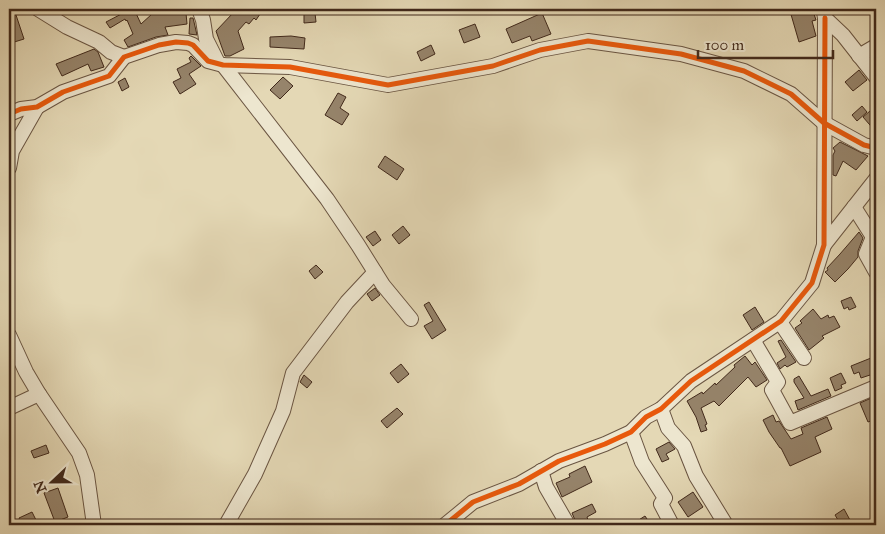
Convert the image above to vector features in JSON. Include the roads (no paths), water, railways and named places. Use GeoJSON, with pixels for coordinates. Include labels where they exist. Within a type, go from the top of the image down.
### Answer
{"type":"FeatureCollection","features":[{"type":"Feature","properties":{"kind":"street"},"geometry":{"type":"LineString","coordinates":[[38,9],[66,27],[99,42],[111,52],[124,57]]}},
{"type":"Feature","properties":{"kind":"street"},"geometry":{"type":"LineString","coordinates":[[199,9],[208,46],[212,47],[220,64],[327,200],[383,285],[411,319]]}},
{"type":"Feature","properties":{"kind":"street"},"geometry":{"type":"LineString","coordinates":[[825,13],[876,77]]}},
{"type":"Feature","properties":{"kind":"street"},"geometry":{"type":"LineString","coordinates":[[445,525],[473,502],[519,484],[559,461],[631,432],[646,417],[661,409],[691,381],[780,322],[812,283],[824,244],[825,13]]}},
{"type":"Feature","properties":{"kind":"street"},"geometry":{"type":"LineString","coordinates":[[9,114],[21,109],[37,107],[64,92],[108,76],[124,57],[159,45],[176,42],[193,45],[208,60],[220,64],[290,67],[388,85],[493,66],[540,50],[588,41],[681,54],[744,71],[791,94],[824,124],[864,146],[876,148]]}},
{"type":"Feature","properties":{"kind":"street"},"geometry":{"type":"LineString","coordinates":[[860,56],[876,46]]}},
{"type":"Feature","properties":{"kind":"street"},"geometry":{"type":"LineString","coordinates":[[9,168],[12,151],[37,107]]}},
{"type":"Feature","properties":{"kind":"street"},"geometry":{"type":"LineString","coordinates":[[824,244],[876,179]]}},
{"type":"Feature","properties":{"kind":"street"},"geometry":{"type":"LineString","coordinates":[[854,207],[874,237],[866,254],[876,272]]}},
{"type":"Feature","properties":{"kind":"street"},"geometry":{"type":"LineString","coordinates":[[226,525],[255,474],[283,411],[293,373],[347,302],[375,272]]}},
{"type":"Feature","properties":{"kind":"street"},"geometry":{"type":"LineString","coordinates":[[780,322],[804,358]]}},
{"type":"Feature","properties":{"kind":"street"},"geometry":{"type":"LineString","coordinates":[[9,335],[26,372],[39,394],[79,453],[87,476],[94,525]]}},
{"type":"Feature","properties":{"kind":"street"},"geometry":{"type":"LineString","coordinates":[[753,340],[778,382],[772,390],[790,424],[876,387]]}},
{"type":"Feature","properties":{"kind":"street"},"geometry":{"type":"LineString","coordinates":[[9,408],[39,394]]}},
{"type":"Feature","properties":{"kind":"street"},"geometry":{"type":"LineString","coordinates":[[661,409],[668,428],[684,446],[696,476],[726,525]]}},
{"type":"Feature","properties":{"kind":"street"},"geometry":{"type":"LineString","coordinates":[[631,432],[642,462],[665,498],[661,504],[672,525]]}},
{"type":"Feature","properties":{"kind":"street"},"geometry":{"type":"LineString","coordinates":[[541,471],[546,487],[568,525]]}}]}
